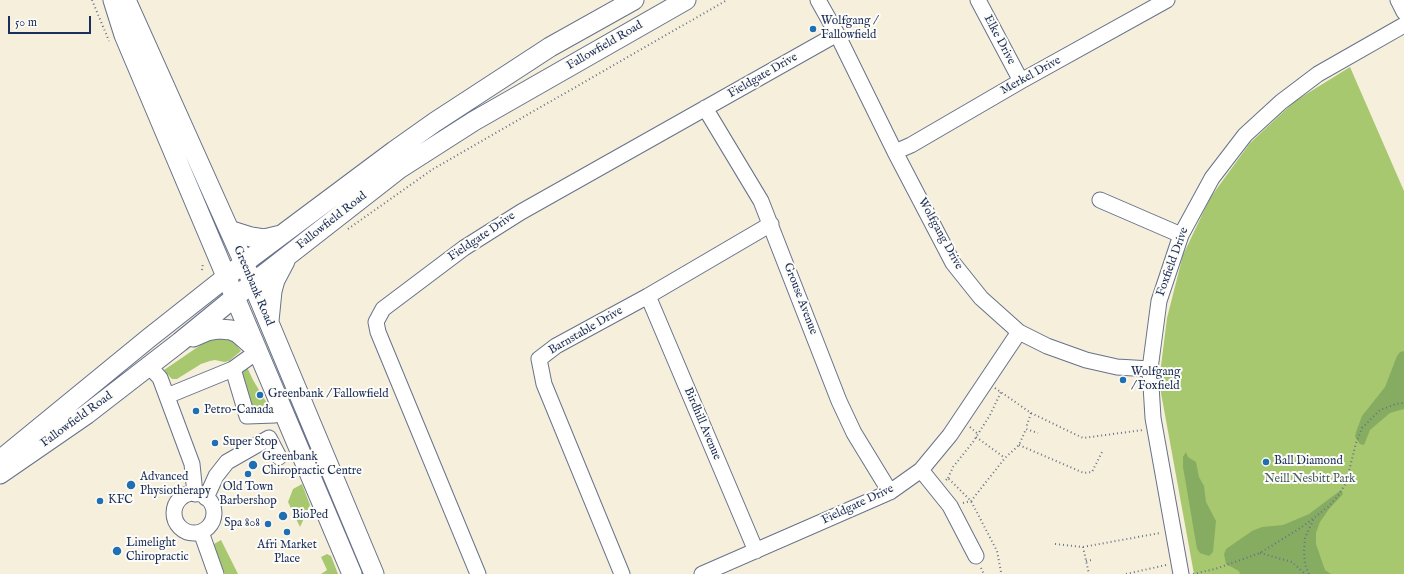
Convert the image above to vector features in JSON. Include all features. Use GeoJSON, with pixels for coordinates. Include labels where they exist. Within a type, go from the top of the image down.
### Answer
{"type":"FeatureCollection","features":[{"type":"Feature","properties":{"kind":"main road","name":"Greenbank Road"},"geometry":{"type":"LineString","coordinates":[[113,0],[124,35],[352,574]]}},
{"type":"Feature","properties":{"kind":"main road","name":"Greenbank Road"},"geometry":{"type":"LineString","coordinates":[[126,0],[244,263],[374,574]]}},
{"type":"Feature","properties":{"kind":"main road","name":"Fallowfield Road"},"geometry":{"type":"LineString","coordinates":[[0,460],[226,277],[394,151],[435,122],[550,47],[634,0]]}},
{"type":"Feature","properties":{"kind":"main road","name":"Fallowfield Road"},"geometry":{"type":"LineString","coordinates":[[0,474],[87,414],[399,169],[474,121],[686,0]]}},
{"type":"Feature","properties":{"kind":"main road"},"geometry":{"type":"LineString","coordinates":[[229,230],[251,237],[264,239],[282,235]]}},
{"type":"Feature","properties":{"kind":"main road"},"geometry":{"type":"LineString","coordinates":[[193,304],[208,276],[214,248]]}},
{"type":"Feature","properties":{"kind":"main road"},"geometry":{"type":"LineString","coordinates":[[269,322],[272,291],[275,280],[290,254]]}},
{"type":"Feature","properties":{"kind":"main road"},"geometry":{"type":"LineString","coordinates":[[180,342],[207,331],[219,329],[231,330],[238,333],[258,351]]}},
{"type":"Feature","properties":{"kind":"street","name":"Wolfgang Drive"},"geometry":{"type":"LineString","coordinates":[[818,0],[953,263],[981,298],[1019,332],[1047,346],[1086,360],[1117,367],[1150,369]]}},
{"type":"Feature","properties":{"kind":"street","name":"Elke Drive"},"geometry":{"type":"LineString","coordinates":[[978,0],[1021,81]]}},
{"type":"Feature","properties":{"kind":"street","name":"Merkel Drive"},"geometry":{"type":"LineString","coordinates":[[895,152],[912,145],[1021,81],[1167,0]]}},
{"type":"Feature","properties":{"kind":"street"},"geometry":{"type":"LineString","coordinates":[[1398,0],[1404,12]]}},
{"type":"Feature","properties":{"kind":"street","name":"Foxfield Drive"},"geometry":{"type":"LineString","coordinates":[[1176,569],[1153,418],[1150,369],[1159,301],[1181,235],[1212,178],[1250,130],[1281,102],[1318,74],[1404,25]]}},
{"type":"Feature","properties":{"kind":"street","name":"Fieldgate Drive"},"geometry":{"type":"LineString","coordinates":[[478,574],[378,332],[376,322],[383,309],[464,248],[521,212],[836,34]]}},
{"type":"Feature","properties":{"kind":"street","name":"Grouse Avenue"},"geometry":{"type":"LineString","coordinates":[[705,108],[761,201],[839,401],[854,433],[890,492]]}},
{"type":"Feature","properties":{"kind":"street"},"geometry":{"type":"LineString","coordinates":[[1100,200],[1181,235]]}},
{"type":"Feature","properties":{"kind":"street","name":"Barnstable Drive"},"geometry":{"type":"LineString","coordinates":[[622,574],[544,384],[540,359],[556,346],[648,296],[771,224]]}},
{"type":"Feature","properties":{"kind":"street","name":"Birdhill Avenue"},"geometry":{"type":"LineString","coordinates":[[648,296],[756,551]]}},
{"type":"Feature","properties":{"kind":"street","name":"Fieldgate Drive"},"geometry":{"type":"LineString","coordinates":[[702,574],[890,492],[921,470],[950,435],[1019,332]]}},
{"type":"Feature","properties":{"kind":"street"},"geometry":{"type":"LineString","coordinates":[[167,396],[233,369],[258,351]]}},
{"type":"Feature","properties":{"kind":"street"},"geometry":{"type":"LineString","coordinates":[[149,366],[160,378],[192,464],[200,496]]}},
{"type":"Feature","properties":{"kind":"street"},"geometry":{"type":"LineString","coordinates":[[233,369],[247,416],[275,415],[284,412]]}},
{"type":"Feature","properties":{"kind":"street"},"geometry":{"type":"LineString","coordinates":[[200,496],[227,462],[269,438],[276,451],[294,436]]}},
{"type":"Feature","properties":{"kind":"street"},"geometry":{"type":"LineString","coordinates":[[921,470],[950,506],[976,556]]}},
{"type":"Feature","properties":{"kind":"street"},"geometry":{"type":"LineString","coordinates":[[188,495],[200,496],[212,506],[213,517],[207,528],[201,532],[188,532],[177,524],[174,518],[174,511],[179,500],[188,495]]}},
{"type":"Feature","properties":{"kind":"street"},"geometry":{"type":"LineString","coordinates":[[201,532],[216,574]]}},
{"type":"Feature","properties":{"kind":"path"},"geometry":{"type":"LineString","coordinates":[[342,233],[433,169],[727,0]]}},
{"type":"Feature","properties":{"kind":"path"},"geometry":{"type":"LineString","coordinates":[[986,382],[1031,413],[1084,438],[1146,430]]}},
{"type":"Feature","properties":{"kind":"path"},"geometry":{"type":"LineString","coordinates":[[938,490],[948,478],[953,467],[976,437],[1002,392]]}},
{"type":"Feature","properties":{"kind":"path"},"geometry":{"type":"LineString","coordinates":[[1190,574],[1215,569],[1260,554],[1302,527],[1328,507],[1338,496],[1346,483],[1356,443],[1362,428],[1380,410],[1396,404],[1404,403]]}},
{"type":"Feature","properties":{"kind":"path"},"geometry":{"type":"LineString","coordinates":[[950,506],[971,501],[1005,458],[1019,445],[1031,413]]}},
{"type":"Feature","properties":{"kind":"path"},"geometry":{"type":"LineString","coordinates":[[1026,429],[1038,433]]}},
{"type":"Feature","properties":{"kind":"path"},"geometry":{"type":"LineString","coordinates":[[976,437],[1005,458]]}},
{"type":"Feature","properties":{"kind":"path"},"geometry":{"type":"LineString","coordinates":[[1019,445],[1084,473],[1092,472],[1102,452]]}},
{"type":"Feature","properties":{"kind":"path"},"geometry":{"type":"LineString","coordinates":[[948,478],[971,501],[997,551],[1001,572],[999,574]]}},
{"type":"Feature","properties":{"kind":"path"},"geometry":{"type":"LineString","coordinates":[[1309,574],[1305,565],[1305,538],[1311,522],[1316,516]]}},
{"type":"Feature","properties":{"kind":"path"},"geometry":{"type":"LineString","coordinates":[[1056,544],[1083,547],[1164,532]]}},
{"type":"Feature","properties":{"kind":"path"},"geometry":{"type":"LineString","coordinates":[[1083,547],[1089,574]]}},
{"type":"Feature","properties":{"kind":"path"},"geometry":{"type":"LineString","coordinates":[[1260,554],[1292,562],[1305,574]]}},
{"type":"Feature","properties":{"kind":"path"},"geometry":{"type":"LineString","coordinates":[[1086,561],[1092,560]]}},
{"type":"Feature","properties":{"kind":"path"},"geometry":{"type":"LineString","coordinates":[[1126,574],[1176,569]]}},
{"type":"Feature","properties":{"kind":"green space","name":"Neill Nesbitt Park"},"geometry":{"type":"Polygon","coordinates":[[[1350,67],[1404,191],[1404,574],[1194,574],[1159,382],[1167,318],[1183,255],[1210,198],[1250,143],[1295,101],[1350,67]]]}},
{"type":"Feature","properties":{"kind":"green space"},"geometry":{"type":"Polygon","coordinates":[[[224,337],[234,342],[241,351],[229,361],[224,362],[215,360],[201,364],[177,379],[172,379],[164,370],[208,340],[224,337]]]}},
{"type":"Feature","properties":{"kind":"green space"},"geometry":{"type":"Polygon","coordinates":[[[1404,351],[1404,409],[1390,413],[1370,430],[1364,445],[1360,444],[1355,437],[1362,416],[1385,387],[1397,356],[1400,352],[1404,351]]]}},
{"type":"Feature","properties":{"kind":"green space"},"geometry":{"type":"Polygon","coordinates":[[[247,367],[268,405],[255,407],[251,405],[238,374],[247,367]]]}},
{"type":"Feature","properties":{"kind":"green space"},"geometry":{"type":"Polygon","coordinates":[[[1186,452],[1188,457],[1196,462],[1199,477],[1204,486],[1206,502],[1216,521],[1213,552],[1209,556],[1200,553],[1197,549],[1183,467],[1183,457],[1186,452]]]}},
{"type":"Feature","properties":{"kind":"green space"},"geometry":{"type":"Polygon","coordinates":[[[302,484],[310,505],[300,527],[288,502],[293,489],[302,484]]]}},
{"type":"Feature","properties":{"kind":"green space"},"geometry":{"type":"Polygon","coordinates":[[[1341,490],[1343,494],[1329,509],[1320,522],[1316,533],[1316,544],[1325,570],[1331,574],[1240,574],[1239,571],[1226,564],[1224,554],[1226,549],[1252,531],[1262,527],[1283,525],[1309,514],[1341,490]]]}},
{"type":"Feature","properties":{"kind":"green space"},"geometry":{"type":"Polygon","coordinates":[[[221,540],[238,574],[225,574],[214,547],[214,544],[221,540]]]}},
{"type":"Feature","properties":{"kind":"green space"},"geometry":{"type":"Polygon","coordinates":[[[327,554],[331,556],[338,574],[321,574],[327,570],[321,557],[327,554]]]}},
{"type":"Feature","properties":{"kind":"place","name":"Wolfgang / Fallowfield"},"geometry":{"type":"Point","coordinates":[813,29]}},
{"type":"Feature","properties":{"kind":"place","name":"Wolfgang / Foxfield"},"geometry":{"type":"Point","coordinates":[1123,380]}},
{"type":"Feature","properties":{"kind":"place","name":"Greenbank / Fallowfield"},"geometry":{"type":"Point","coordinates":[260,395]}},
{"type":"Feature","properties":{"kind":"place","name":"Petro-Canada"},"geometry":{"type":"Point","coordinates":[196,411]}},
{"type":"Feature","properties":{"kind":"place","name":"Super Stop"},"geometry":{"type":"Point","coordinates":[215,443]}},
{"type":"Feature","properties":{"kind":"place","name":"Ball Diamond"},"geometry":{"type":"Point","coordinates":[1266,462]}},
{"type":"Feature","properties":{"kind":"place","name":"Greenbank Chiropractic Centre"},"geometry":{"type":"Point","coordinates":[253,465]}},
{"type":"Feature","properties":{"kind":"place","name":"Old Town Barbershop"},"geometry":{"type":"Point","coordinates":[248,474]}},
{"type":"Feature","properties":{"kind":"place","name":"Advanced Physiotherapy"},"geometry":{"type":"Point","coordinates":[131,485]}},
{"type":"Feature","properties":{"kind":"place","name":"KFC"},"geometry":{"type":"Point","coordinates":[100,501]}},
{"type":"Feature","properties":{"kind":"place","name":"BioPed"},"geometry":{"type":"Point","coordinates":[283,516]}},
{"type":"Feature","properties":{"kind":"place","name":"Spa 808"},"geometry":{"type":"Point","coordinates":[268,524]}},
{"type":"Feature","properties":{"kind":"place","name":"Afri Market Place"},"geometry":{"type":"Point","coordinates":[287,532]}},
{"type":"Feature","properties":{"kind":"place","name":"Limelight Chiropractic"},"geometry":{"type":"Point","coordinates":[117,551]}}]}
